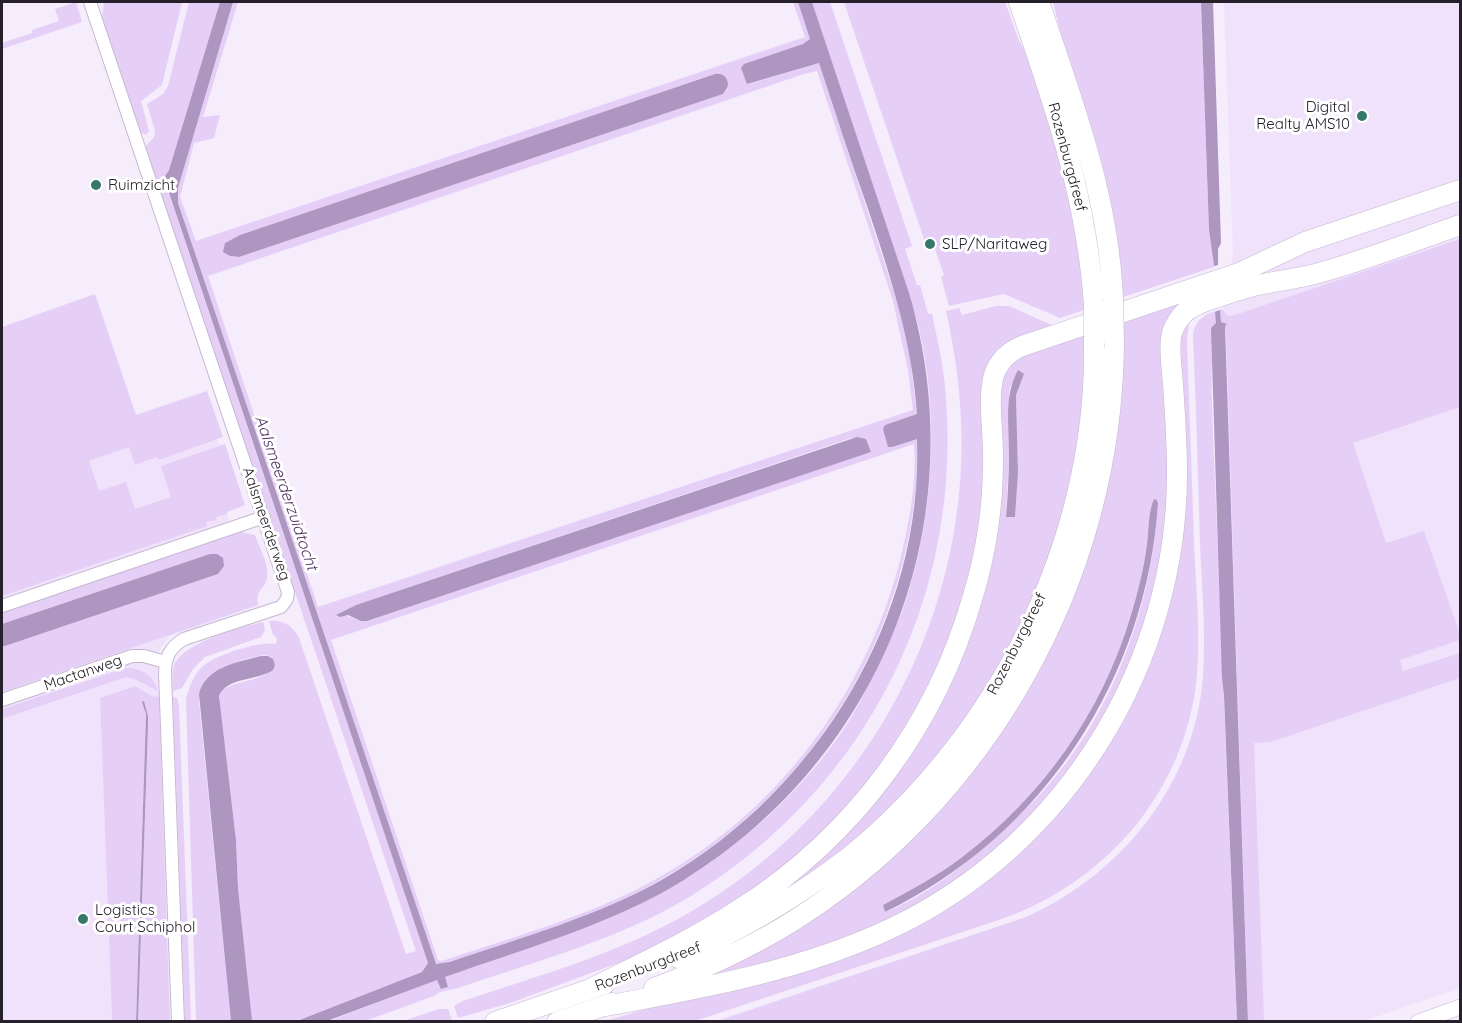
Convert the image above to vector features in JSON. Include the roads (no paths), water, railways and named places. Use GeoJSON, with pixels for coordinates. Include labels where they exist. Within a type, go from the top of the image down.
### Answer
{"type":"FeatureCollection","features":[{"type":"Feature","properties":{"kind":"highway","name":"Rozenburgdreef"},"geometry":{"type":"LineString","coordinates":[[495,1022],[668,962],[705,946],[787,901],[827,874],[865,843],[909,800],[946,758],[1005,672],[1030,625],[1055,564],[1070,518],[1084,455],[1092,398],[1094,306],[1087,233],[1076,183],[1061,127],[1019,2]]}},
{"type":"Feature","properties":{"kind":"highway","name":"Rozenburgdreef"},"geometry":{"type":"LineString","coordinates":[[557,1022],[711,965],[771,934],[850,880],[904,833],[937,800],[968,762],[1029,671],[1051,627],[1077,562],[1096,494],[1111,405],[1114,341],[1113,299],[1106,227],[1092,162],[1040,2]]}},
{"type":"Feature","properties":{"kind":"highway"},"geometry":{"type":"LineString","coordinates":[[592,988],[706,930],[773,886],[812,855],[851,817],[903,750],[942,681],[973,597],[985,545],[992,486],[993,378],[999,364],[1006,356],[1025,345],[1239,273],[1305,242],[1461,190]]}},
{"type":"Feature","properties":{"kind":"highway"},"geometry":{"type":"LineString","coordinates":[[600,1007],[712,986],[827,953],[894,927],[934,905],[972,879],[1019,841],[1054,804],[1093,753],[1121,706],[1142,658],[1160,605],[1173,537],[1177,490],[1171,346],[1173,331],[1180,318],[1191,308],[1225,295],[1257,285],[1323,272],[1461,225]]}},
{"type":"Feature","properties":{"kind":"street","name":"Aalsmeerderweg"},"geometry":{"type":"LineString","coordinates":[[93,4],[287,584],[288,596],[285,603],[279,607],[184,639],[172,648],[165,662]]}},
{"type":"Feature","properties":{"kind":"street"},"geometry":{"type":"LineString","coordinates":[[2,606],[264,517]]}},
{"type":"Feature","properties":{"kind":"street","name":"Mactanweg"},"geometry":{"type":"LineString","coordinates":[[2,700],[132,656],[144,656],[165,662]]}},
{"type":"Feature","properties":{"kind":"street"},"geometry":{"type":"LineString","coordinates":[[165,662],[178,1022]]}},
{"type":"Feature","properties":{"kind":"street"},"geometry":{"type":"LineString","coordinates":[[1418,1022],[1461,1007]]}},
{"type":"Feature","properties":{"kind":"place","name":"Digital Realty AMS10"},"geometry":{"type":"Point","coordinates":[1362,116]}},
{"type":"Feature","properties":{"kind":"place","name":"Ruimzicht"},"geometry":{"type":"Point","coordinates":[96,185]}},
{"type":"Feature","properties":{"kind":"place","name":"SLP/Naritaweg"},"geometry":{"type":"Point","coordinates":[930,244]}},
{"type":"Feature","properties":{"kind":"place","name":"Logistics Court Schiphol"},"geometry":{"type":"Point","coordinates":[83,919]}},
{"type":"Feature","properties":{"kind":"water label","name":"Aalsmeerderzuidtocht"},"geometry":{"type":"Point","coordinates":[286,493]}}]}
